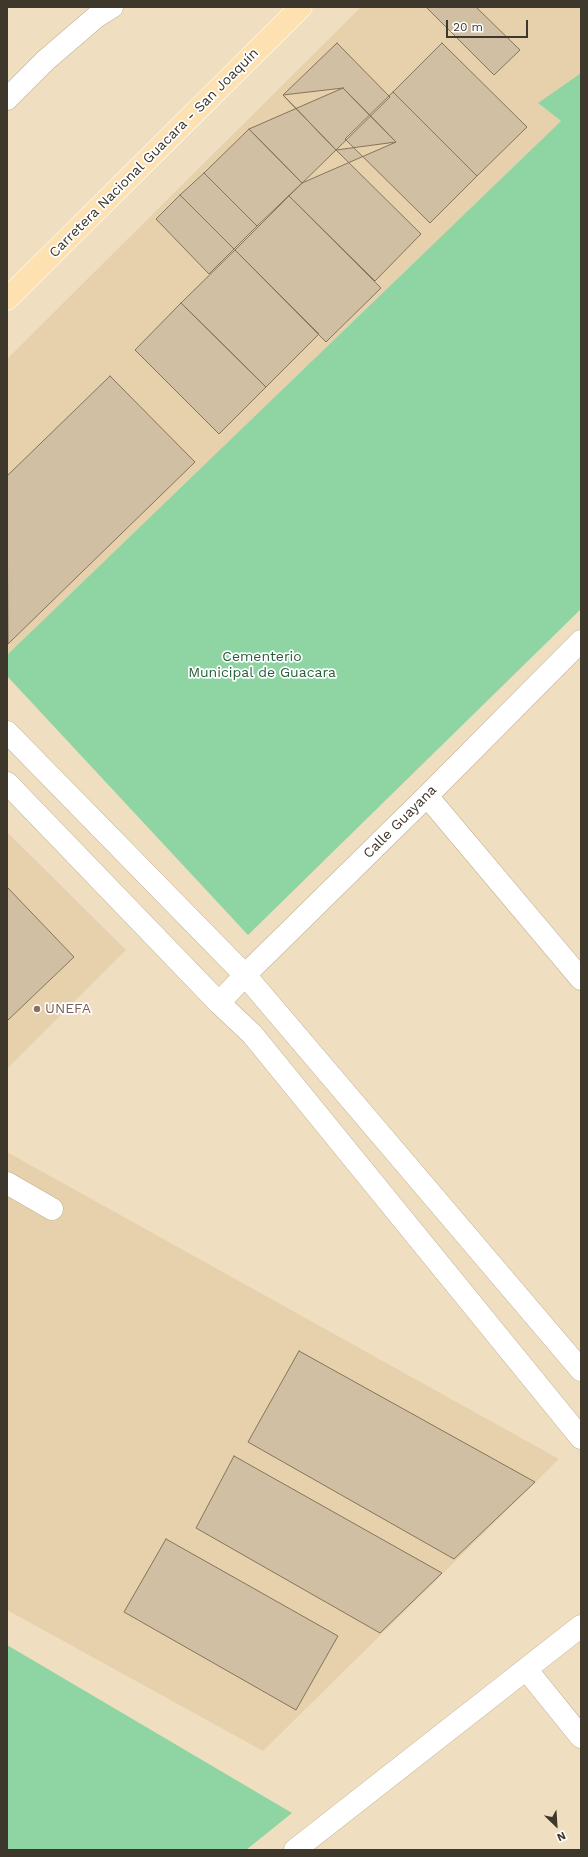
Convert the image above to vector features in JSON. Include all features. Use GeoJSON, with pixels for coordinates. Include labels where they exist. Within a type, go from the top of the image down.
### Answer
{"type":"FeatureCollection","features":[{"type":"Feature","properties":{"kind":"main road","name":"Carretera Nacional Guacara - San Joaquín"},"geometry":{"type":"LineString","coordinates":[[7,299],[301,7]]}},
{"type":"Feature","properties":{"kind":"street"},"geometry":{"type":"LineString","coordinates":[[7,99],[46,60],[96,17],[112,7]]}},
{"type":"Feature","properties":{"kind":"street","name":"Calle Guayana"},"geometry":{"type":"LineString","coordinates":[[219,1003],[245,975],[427,796],[581,641]]}},
{"type":"Feature","properties":{"kind":"street"},"geometry":{"type":"LineString","coordinates":[[7,732],[245,975],[581,1370]]}},
{"type":"Feature","properties":{"kind":"street"},"geometry":{"type":"LineString","coordinates":[[7,784],[219,1003],[252,1034],[581,1438]]}},
{"type":"Feature","properties":{"kind":"street"},"geometry":{"type":"LineString","coordinates":[[427,796],[581,979]]}},
{"type":"Feature","properties":{"kind":"street"},"geometry":{"type":"LineString","coordinates":[[7,1184],[52,1209]]}},
{"type":"Feature","properties":{"kind":"street"},"geometry":{"type":"LineString","coordinates":[[295,1850],[581,1626]]}},
{"type":"Feature","properties":{"kind":"street"},"geometry":{"type":"LineString","coordinates":[[526,1669],[581,1737]]}},
{"type":"Feature","properties":{"kind":"shaded area"},"geometry":{"type":"Polygon","coordinates":[[[361,7],[581,7],[581,73],[538,103],[561,121],[7,655],[7,359],[361,7]]]}},
{"type":"Feature","properties":{"kind":"shaded area","name":"UNEFA"},"geometry":{"type":"Polygon","coordinates":[[[7,832],[126,950],[7,1069],[7,832]]]}},
{"type":"Feature","properties":{"kind":"shaded area"},"geometry":{"type":"Polygon","coordinates":[[[7,1152],[559,1459],[263,1751],[7,1610],[7,1152]]]}},
{"type":"Feature","properties":{"kind":"green space","name":"Cementerio Municipal de Guacara"},"geometry":{"type":"Polygon","coordinates":[[[581,73],[581,609],[248,935],[7,676],[7,655],[561,121],[538,103],[581,73]]]}},
{"type":"Feature","properties":{"kind":"green space"},"geometry":{"type":"Polygon","coordinates":[[[7,1645],[292,1813],[246,1850],[7,1850],[7,1645]]]}},
{"type":"Feature","properties":{"kind":"building"},"geometry":{"type":"Polygon","coordinates":[[[426,7],[476,7],[520,50],[494,75],[426,7]]]}},
{"type":"Feature","properties":{"kind":"building"},"geometry":{"type":"Polygon","coordinates":[[[337,43],[390,97],[336,150],[283,95],[337,43]]]}},
{"type":"Feature","properties":{"kind":"building"},"geometry":{"type":"Polygon","coordinates":[[[442,43],[527,127],[477,176],[393,92],[442,43]]]}},
{"type":"Feature","properties":{"kind":"building"},"geometry":{"type":"Polygon","coordinates":[[[343,88],[396,142],[302,183],[249,129],[343,88]]]}},
{"type":"Feature","properties":{"kind":"building"},"geometry":{"type":"Polygon","coordinates":[[[343,88],[396,142],[336,150],[283,95],[343,88]]]}},
{"type":"Feature","properties":{"kind":"building"},"geometry":{"type":"Polygon","coordinates":[[[393,92],[477,176],[430,223],[345,139],[393,92]]]}},
{"type":"Feature","properties":{"kind":"building"},"geometry":{"type":"Polygon","coordinates":[[[249,129],[302,183],[257,226],[204,173],[249,129]]]}},
{"type":"Feature","properties":{"kind":"building"},"geometry":{"type":"Polygon","coordinates":[[[336,150],[421,234],[375,281],[289,196],[336,150]]]}},
{"type":"Feature","properties":{"kind":"building"},"geometry":{"type":"Polygon","coordinates":[[[204,173],[257,226],[234,249],[180,195],[204,173]]]}},
{"type":"Feature","properties":{"kind":"building"},"geometry":{"type":"Polygon","coordinates":[[[180,195],[234,249],[209,274],[156,219],[180,195]]]}},
{"type":"Feature","properties":{"kind":"building"},"geometry":{"type":"Polygon","coordinates":[[[289,196],[381,288],[326,342],[235,250],[289,196]]]}},
{"type":"Feature","properties":{"kind":"building"},"geometry":{"type":"Polygon","coordinates":[[[235,250],[319,334],[266,387],[181,303],[235,250]]]}},
{"type":"Feature","properties":{"kind":"building"},"geometry":{"type":"Polygon","coordinates":[[[181,303],[266,387],[219,434],[135,350],[181,303]]]}},
{"type":"Feature","properties":{"kind":"building"},"geometry":{"type":"Polygon","coordinates":[[[110,376],[195,462],[8,644],[7,476],[110,376]]]}},
{"type":"Feature","properties":{"kind":"building"},"geometry":{"type":"Polygon","coordinates":[[[7,887],[74,957],[7,1021],[7,887]]]}},
{"type":"Feature","properties":{"kind":"building"},"geometry":{"type":"Polygon","coordinates":[[[299,1351],[535,1482],[454,1559],[248,1442],[299,1351]]]}},
{"type":"Feature","properties":{"kind":"building"},"geometry":{"type":"Polygon","coordinates":[[[234,1456],[442,1573],[380,1633],[196,1528],[234,1456]]]}},
{"type":"Feature","properties":{"kind":"building"},"geometry":{"type":"Polygon","coordinates":[[[166,1539],[338,1636],[296,1710],[124,1612],[166,1539]]]}},
{"type":"Feature","properties":{"kind":"place","name":"UNEFA"},"geometry":{"type":"Point","coordinates":[37,1009]}}]}
